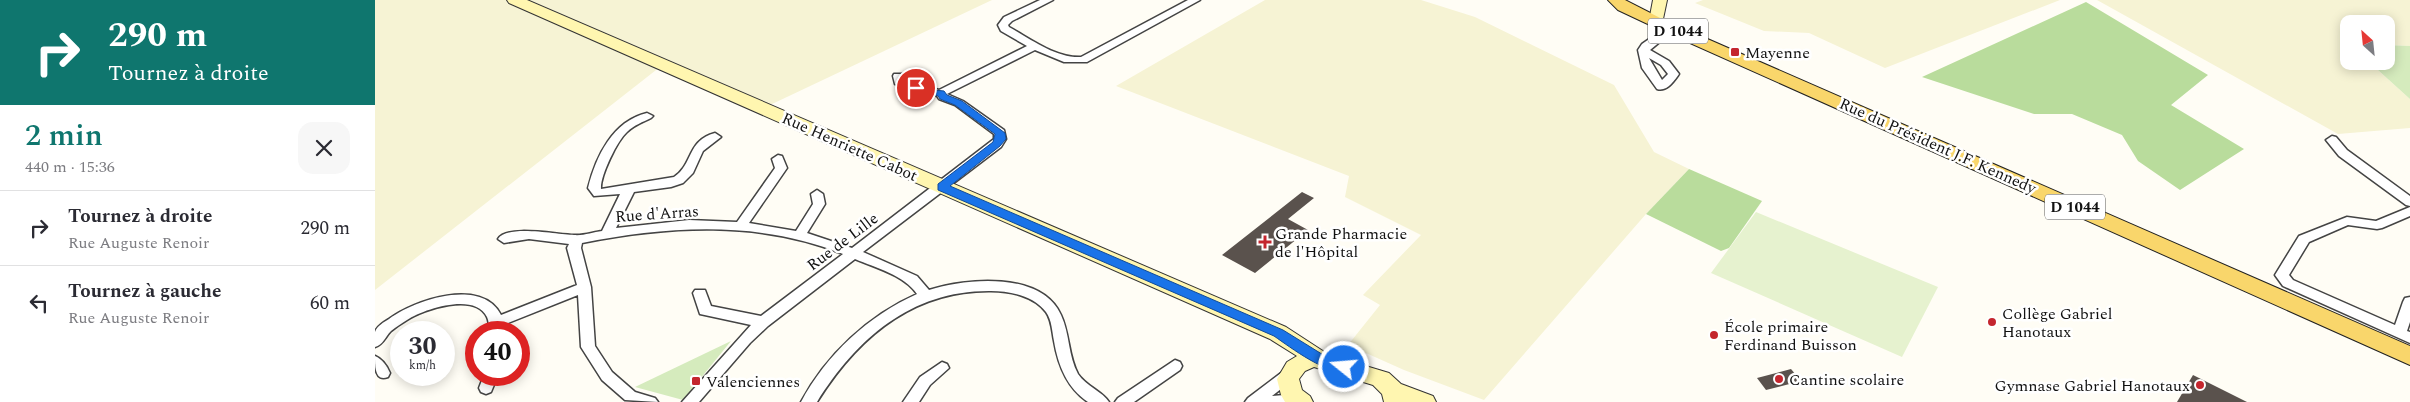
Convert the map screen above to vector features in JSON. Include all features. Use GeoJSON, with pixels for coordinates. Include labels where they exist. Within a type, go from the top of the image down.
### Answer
{"type":"FeatureCollection","features":[{"type":"Feature","properties":{"kind":"main road","name":"Rue du Président J.F. Kennedy"},"geometry":{"type":"LineString","coordinates":[[1618,0],[1624,7],[1665,17],[1739,57],[2410,356]]}},
{"type":"Feature","properties":{"kind":"street","name":"Rue Henriette Cabot"},"geometry":{"type":"LineString","coordinates":[[514,0],[1268,329],[1285,337],[1321,360]]}},
{"type":"Feature","properties":{"kind":"street"},"geometry":{"type":"LineString","coordinates":[[1048,0],[1008,20],[1003,25],[1005,29],[1035,46],[1060,60],[1069,62],[1083,60],[1195,0]]}},
{"type":"Feature","properties":{"kind":"street"},"geometry":{"type":"LineString","coordinates":[[1643,50],[1665,17]]}},
{"type":"Feature","properties":{"kind":"street"},"geometry":{"type":"LineString","coordinates":[[898,76],[899,82],[933,94],[941,93],[1035,46]]}},
{"type":"Feature","properties":{"kind":"street","name":"Rue de Lille"},"geometry":{"type":"LineString","coordinates":[[690,402],[745,339],[763,322],[997,144],[1001,136],[1000,133],[959,103],[943,97],[941,93]]}},
{"type":"Feature","properties":{"kind":"street"},"geometry":{"type":"LineString","coordinates":[[647,116],[619,132],[595,178],[594,188],[598,193],[682,179],[689,172],[699,148],[715,137]]}},
{"type":"Feature","properties":{"kind":"street"},"geometry":{"type":"LineString","coordinates":[[2332,140],[2343,153],[2410,202]]}},
{"type":"Feature","properties":{"kind":"street"},"geometry":{"type":"LineString","coordinates":[[741,225],[781,168],[778,159]]}},
{"type":"Feature","properties":{"kind":"street"},"geometry":{"type":"LineString","coordinates":[[607,233],[629,189]]}},
{"type":"Feature","properties":{"kind":"street"},"geometry":{"type":"LineString","coordinates":[[800,235],[819,204],[817,194]]}},
{"type":"Feature","properties":{"kind":"street"},"geometry":{"type":"LineString","coordinates":[[2410,211],[2377,225],[2347,221],[2304,239],[2282,275],[2288,283],[2404,335],[2410,302]]}},
{"type":"Feature","properties":{"kind":"street","name":"Rue d'Arras"},"geometry":{"type":"LineString","coordinates":[[504,239],[529,235],[576,240],[607,233],[678,225],[741,225],[775,229],[827,242],[855,253],[915,282],[925,295]]}},
{"type":"Feature","properties":{"kind":"street"},"geometry":{"type":"LineString","coordinates":[[576,240],[574,248],[584,287],[588,347],[607,376],[626,399],[650,402]]}},
{"type":"Feature","properties":{"kind":"street"},"geometry":{"type":"LineString","coordinates":[[809,402],[843,354],[877,323],[925,295],[954,288],[987,286],[1022,290],[1039,298],[1051,309],[1059,326],[1068,371],[1083,390],[1101,402]]}},
{"type":"Feature","properties":{"kind":"street"},"geometry":{"type":"LineString","coordinates":[[510,321],[584,287]]}},
{"type":"Feature","properties":{"kind":"street"},"geometry":{"type":"LineString","coordinates":[[700,293],[705,310],[763,322]]}},
{"type":"Feature","properties":{"kind":"street"},"geometry":{"type":"LineString","coordinates":[[375,342],[389,323],[407,312],[428,304],[449,300],[469,300],[487,308],[494,321]]}},
{"type":"Feature","properties":{"kind":"street","name":"Rue Henriette Cabot"},"geometry":{"type":"LineString","coordinates":[[1268,329],[1285,347],[1291,372],[1289,390],[1299,401]]}},
{"type":"Feature","properties":{"kind":"street"},"geometry":{"type":"LineString","coordinates":[[1253,402],[1306,360],[1321,360],[1381,379],[1394,396],[1425,402]]}},
{"type":"Feature","properties":{"kind":"street"},"geometry":{"type":"LineString","coordinates":[[1123,402],[1175,366]]}},
{"type":"Feature","properties":{"kind":"street"},"geometry":{"type":"LineString","coordinates":[[911,402],[925,381],[942,368]]}},
{"type":"Feature","properties":{"kind":"street"},"geometry":{"type":"LineString","coordinates":[[1271,402],[1299,401]]}},
{"type":"Feature","properties":{"kind":"shaded area"},"geometry":{"type":"Polygon","coordinates":[[[375,0],[992,0],[770,105],[665,63],[375,290],[375,0]]]}},
{"type":"Feature","properties":{"kind":"shaded area"},"geometry":{"type":"Polygon","coordinates":[[[1265,0],[1421,0],[1475,17],[1614,85],[1654,152],[1689,169],[1646,214],[1484,400],[1404,370],[1348,345],[1380,305],[1363,295],[1421,235],[1345,197],[1349,176],[1116,86],[1265,0]]]}},
{"type":"Feature","properties":{"kind":"shaded area"},"geometry":{"type":"Polygon","coordinates":[[[1703,0],[2060,0],[1885,68],[1809,33],[1764,31],[1695,3],[1703,0]]]}},
{"type":"Feature","properties":{"kind":"shaded area"},"geometry":{"type":"Polygon","coordinates":[[[2097,0],[2410,0],[2410,46],[2395,45],[2395,15],[2340,15],[2340,70],[2378,70],[2410,99],[2410,128],[2338,134],[2097,0]]]}},
{"type":"Feature","properties":{"kind":"green space"},"geometry":{"type":"Polygon","coordinates":[[[2086,2],[2208,75],[2171,105],[2244,149],[2180,190],[2138,161],[2122,135],[2072,114],[2034,114],[1922,77],[2086,2]]]}},
{"type":"Feature","properties":{"kind":"green space"},"geometry":{"type":"Polygon","coordinates":[[[2395,45],[2410,46],[2410,99],[2378,70],[2395,70],[2395,45]]]}},
{"type":"Feature","properties":{"kind":"green space"},"geometry":{"type":"Polygon","coordinates":[[[1689,169],[1762,201],[1729,248],[1721,251],[1646,214],[1689,169]]]}},
{"type":"Feature","properties":{"kind":"green space"},"geometry":{"type":"Polygon","coordinates":[[[1756,212],[1938,287],[1902,357],[1711,273],[1756,212]]]}},
{"type":"Feature","properties":{"kind":"green space"},"geometry":{"type":"Polygon","coordinates":[[[731,341],[683,400],[635,387],[731,341]]]}},
{"type":"Feature","properties":{"kind":"building","name":"Grande Pharmacie de l'Hôpital"},"geometry":{"type":"Polygon","coordinates":[[[1302,192],[1314,198],[1288,219],[1308,230],[1255,273],[1222,255],[1302,192]]]}},
{"type":"Feature","properties":{"kind":"building","name":"Cantine scolaire"},"geometry":{"type":"Polygon","coordinates":[[[1791,369],[1801,381],[1766,390],[1757,378],[1791,369]]]}},
{"type":"Feature","properties":{"kind":"building","name":"Gymnase Gabriel Hanotaux"},"geometry":{"type":"Polygon","coordinates":[[[2193,375],[2247,402],[2177,402],[2193,375]]]}},
{"type":"Feature","properties":{"kind":"place","name":"Mayenne"},"geometry":{"type":"Point","coordinates":[1735,52]}},
{"type":"Feature","properties":{"kind":"place","name":"Grande Pharmacie de l'Hôpital"},"geometry":{"type":"Point","coordinates":[1265,242]}},
{"type":"Feature","properties":{"kind":"place","name":"Collège Gabriel Hanotaux"},"geometry":{"type":"Point","coordinates":[1992,322]}},
{"type":"Feature","properties":{"kind":"place","name":"École primaire Ferdinand Buisson"},"geometry":{"type":"Point","coordinates":[1714,335]}},
{"type":"Feature","properties":{"kind":"place","name":"Cantine scolaire"},"geometry":{"type":"Point","coordinates":[1779,379]}},
{"type":"Feature","properties":{"kind":"place","name":"Valenciennes"},"geometry":{"type":"Point","coordinates":[696,381]}},
{"type":"Feature","properties":{"kind":"place","name":"Gymnase Gabriel Hanotaux"},"geometry":{"type":"Point","coordinates":[2200,385]}},
{"type":"Feature","properties":{"kind":"route"},"geometry":{"type":"LineString","coordinates":[[916,88],[933,94],[941,93],[943,97],[959,103],[1000,133],[1001,136],[997,144],[942,187],[1278,333],[1321,360],[1344,367]]}}]}
